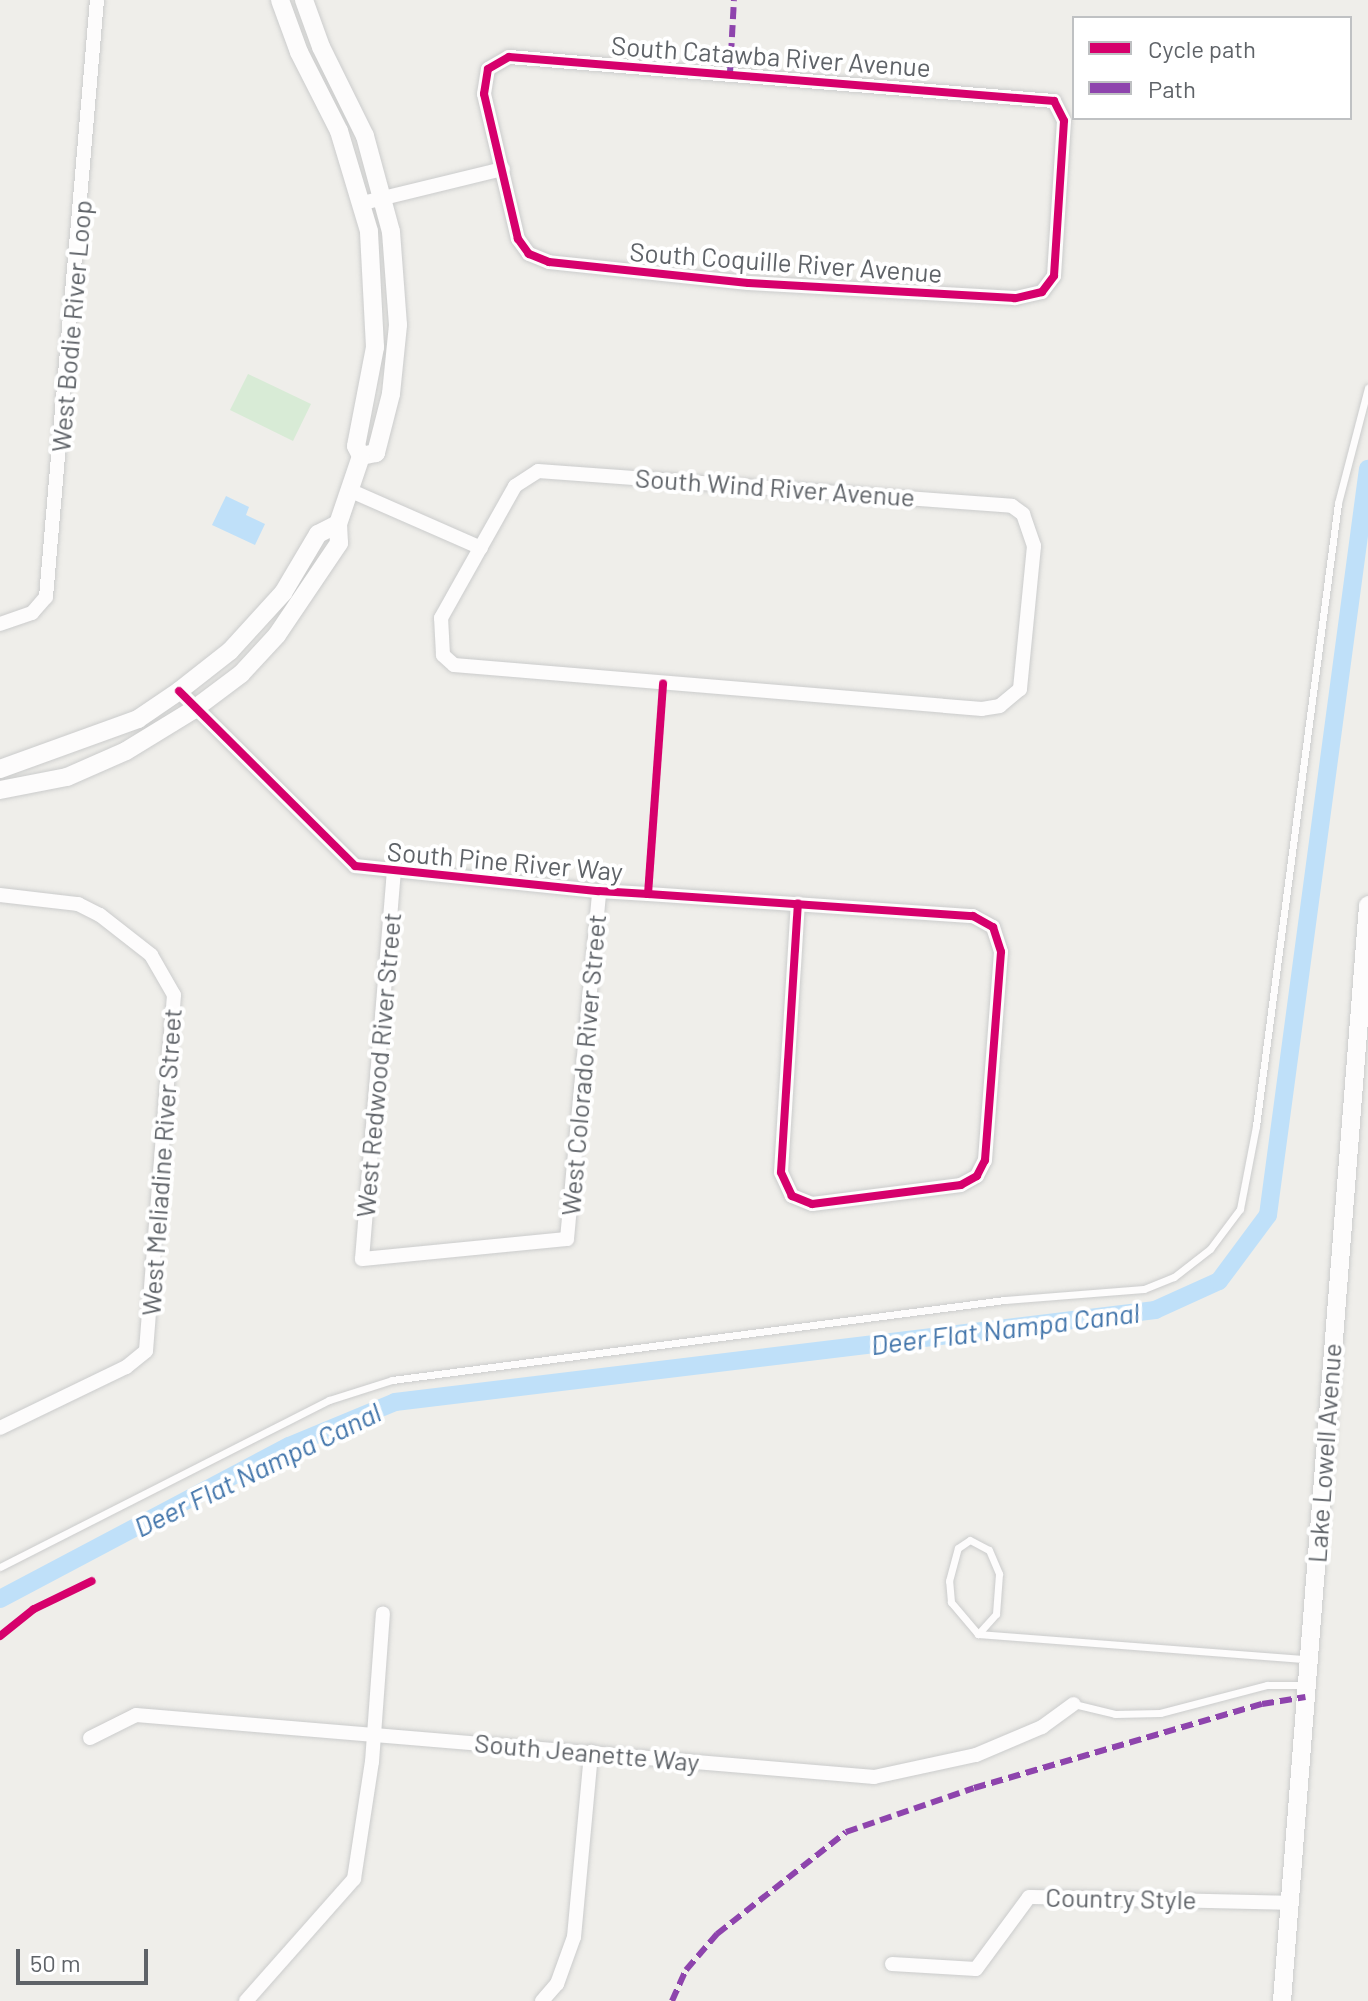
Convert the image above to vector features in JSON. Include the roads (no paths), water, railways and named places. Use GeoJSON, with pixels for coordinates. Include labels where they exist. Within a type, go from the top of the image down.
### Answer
{"type":"FeatureCollection","features":[{"type":"Feature","properties":{"kind":"street","name":"West Bodie River Loop"},"geometry":{"type":"LineString","coordinates":[[0,624],[32,613],[46,597],[97,0]]}},
{"type":"Feature","properties":{"kind":"street"},"geometry":{"type":"LineString","coordinates":[[0,790],[67,777],[138,744],[193,710],[241,674],[277,635],[339,543],[338,524],[361,456],[356,446],[375,347],[375,291],[363,203],[339,131],[299,52],[280,0]]}},
{"type":"Feature","properties":{"kind":"street"},"geometry":{"type":"LineString","coordinates":[[304,0],[321,47],[365,136],[383,198],[398,289],[395,357],[384,431],[376,453],[361,456]]}},
{"type":"Feature","properties":{"kind":"street","name":"South Catawba River Avenue"},"geometry":{"type":"LineString","coordinates":[[503,169],[484,94],[488,69],[509,57],[1054,101],[1064,121],[1054,276],[1042,292]]}},
{"type":"Feature","properties":{"kind":"street"},"geometry":{"type":"LineString","coordinates":[[363,203],[503,169]]}},
{"type":"Feature","properties":{"kind":"street","name":"South Coquille River Avenue"},"geometry":{"type":"LineString","coordinates":[[503,169],[518,239],[529,254],[549,262],[748,283],[1015,298],[1042,292]]}},
{"type":"Feature","properties":{"kind":"street","name":"South Wind River Avenue"},"geometry":{"type":"LineString","coordinates":[[538,471],[997,503],[1023,514],[1034,546],[1024,675],[1011,700],[982,709],[469,670],[443,655],[441,618],[481,548],[524,477],[538,471]]}},
{"type":"Feature","properties":{"kind":"street"},"geometry":{"type":"LineString","coordinates":[[349,490],[481,548]]}},
{"type":"Feature","properties":{"kind":"street"},"geometry":{"type":"LineString","coordinates":[[0,769],[138,719],[179,691],[230,651],[283,593],[318,534],[338,524]]}},
{"type":"Feature","properties":{"kind":"street","name":"South Pine River Way"},"geometry":{"type":"LineString","coordinates":[[179,691],[193,710],[355,866],[599,891],[798,904],[973,916],[993,927],[1001,952],[985,1160],[977,1176],[961,1185],[812,1204],[792,1196],[781,1172],[798,904]]}},
{"type":"Feature","properties":{"kind":"street","name":"West Redwood River Street"},"geometry":{"type":"LineString","coordinates":[[394,870],[362,1259],[567,1239]]}},
{"type":"Feature","properties":{"kind":"street","name":"West Colorado River Street"},"geometry":{"type":"LineString","coordinates":[[567,1239],[599,891]]}},
{"type":"Feature","properties":{"kind":"street","name":"West Meliadine River Street"},"geometry":{"type":"LineString","coordinates":[[0,895],[78,904],[100,915],[151,955],[174,995],[146,1351],[126,1367],[0,1428]]}},
{"type":"Feature","properties":{"kind":"street","name":"Lake Lowell Avenue"},"geometry":{"type":"LineString","coordinates":[[1282,2001],[1368,905]]}},
{"type":"Feature","properties":{"kind":"street"},"geometry":{"type":"LineString","coordinates":[[246,2001],[354,1879],[362,1856],[375,1734],[383,1613]]}},
{"type":"Feature","properties":{"kind":"street","name":"South Jeanette Way"},"geometry":{"type":"LineString","coordinates":[[90,1738],[136,1715],[874,1777],[976,1755],[1042,1727],[1074,1704]]}},
{"type":"Feature","properties":{"kind":"street"},"geometry":{"type":"LineString","coordinates":[[542,2001],[557,1984],[574,1937],[591,1752]]}},
{"type":"Feature","properties":{"kind":"street","name":"Country Style"},"geometry":{"type":"LineString","coordinates":[[892,1964],[976,1969],[1029,1897],[1290,1903]]}},
{"type":"Feature","properties":{"kind":"lane"},"geometry":{"type":"LineString","coordinates":[[0,1567],[329,1400],[392,1380],[1005,1300],[1144,1289],[1174,1277],[1210,1249],[1240,1209],[1256,1126],[1338,503],[1368,388]]}},
{"type":"Feature","properties":{"kind":"lane"},"geometry":{"type":"LineString","coordinates":[[978,1634],[996,1614],[999,1574],[989,1550],[970,1540],[958,1548],[949,1581],[951,1602],[978,1634],[1308,1659]]}},
{"type":"Feature","properties":{"kind":"lane"},"geometry":{"type":"LineString","coordinates":[[1074,1704],[1115,1714],[1160,1713],[1267,1685],[1306,1685]]}},
{"type":"Feature","properties":{"kind":"water"},"geometry":{"type":"Polygon","coordinates":[[[226,496],[249,507],[246,515],[265,524],[255,545],[212,525],[226,496]]]}},
{"type":"Feature","properties":{"kind":"waterway","name":"Deer Flat Nampa Canal"},"geometry":{"type":"LineString","coordinates":[[0,1599],[289,1446],[395,1402],[1155,1310],[1219,1281],[1268,1215],[1368,469]]}}]}
